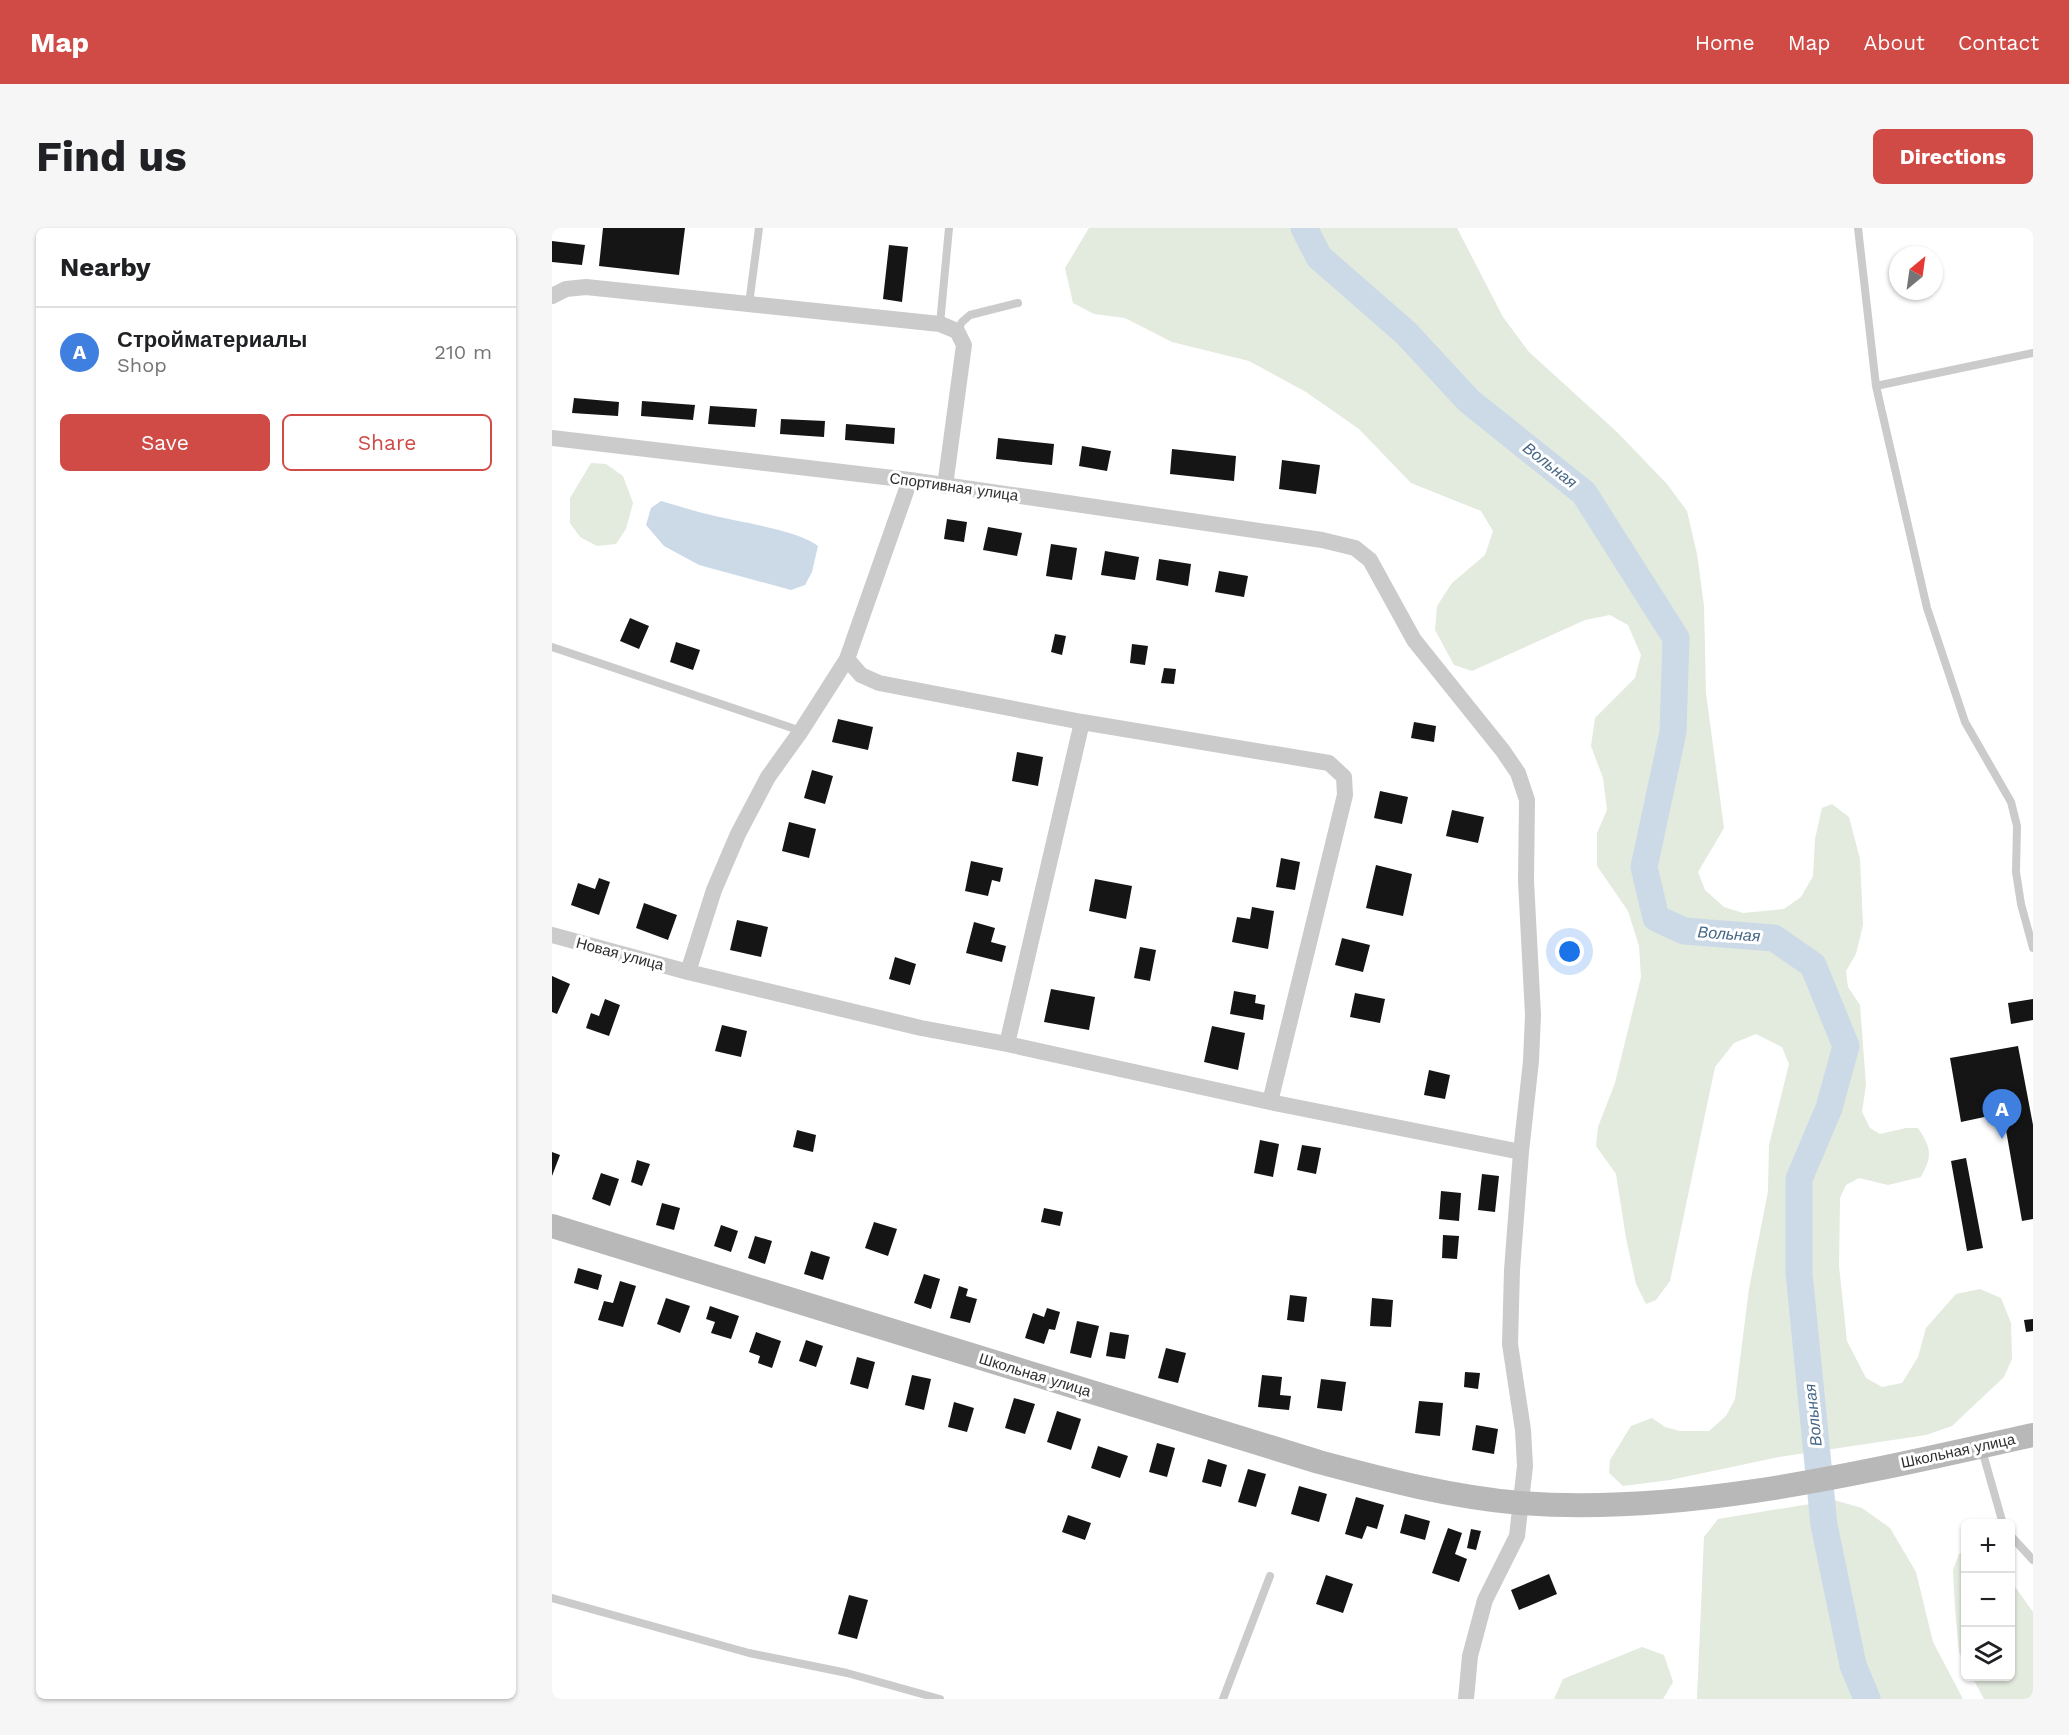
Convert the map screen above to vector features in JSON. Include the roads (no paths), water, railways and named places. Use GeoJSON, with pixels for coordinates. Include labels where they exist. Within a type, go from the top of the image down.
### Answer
{"type":"FeatureCollection","features":[{"type":"Feature","properties":{"kind":"street"},"geometry":{"type":"LineString","coordinates":[[552,296],[566,290],[586,287],[940,324],[957,331],[964,345],[945,486]]}},
{"type":"Feature","properties":{"kind":"street","name":"Спортивная улица"},"geometry":{"type":"LineString","coordinates":[[552,438],[910,480],[1322,540],[1355,548],[1370,560],[1414,640],[1518,772],[1527,800],[1526,881],[1533,1015],[1531,1061],[1521,1152]]}},
{"type":"Feature","properties":{"kind":"street"},"geometry":{"type":"LineString","coordinates":[[688,972],[714,890],[738,834],[768,777],[801,731],[847,658],[910,480]]}},
{"type":"Feature","properties":{"kind":"street"},"geometry":{"type":"LineString","coordinates":[[847,658],[861,675],[879,683],[1082,722],[1329,763],[1344,777],[1345,795],[1270,1102]]}},
{"type":"Feature","properties":{"kind":"street"},"geometry":{"type":"LineString","coordinates":[[1007,1044],[1082,722]]}},
{"type":"Feature","properties":{"kind":"street","name":"Новая улица"},"geometry":{"type":"LineString","coordinates":[[552,935],[688,972],[921,1028],[1007,1044],[1270,1102],[1521,1152]]}},
{"type":"Feature","properties":{"kind":"street"},"geometry":{"type":"LineString","coordinates":[[1466,1699],[1470,1656],[1485,1600],[1517,1536],[1522,1503],[1525,1466],[1523,1430],[1510,1344],[1512,1270],[1521,1152]]}},
{"type":"Feature","properties":{"kind":"street","name":"Школьная улица"},"geometry":{"type":"LineString","coordinates":[[552,1226],[1319,1462],[1421,1489],[1475,1498],[1522,1503],[1644,1503],[1758,1491],[1882,1468],[2033,1435]]}},
{"type":"Feature","properties":{"kind":"lane"},"geometry":{"type":"LineString","coordinates":[[749,304],[759,228]]}},
{"type":"Feature","properties":{"kind":"lane"},"geometry":{"type":"LineString","coordinates":[[940,324],[949,228]]}},
{"type":"Feature","properties":{"kind":"lane"},"geometry":{"type":"LineString","coordinates":[[1858,228],[1876,386],[1927,609],[1965,722],[2011,802],[2017,826],[2016,872],[2021,904],[2033,948]]}},
{"type":"Feature","properties":{"kind":"lane"},"geometry":{"type":"LineString","coordinates":[[957,331],[962,321],[970,315],[1018,303]]}},
{"type":"Feature","properties":{"kind":"lane"},"geometry":{"type":"LineString","coordinates":[[1876,386],[2033,353]]}},
{"type":"Feature","properties":{"kind":"lane"},"geometry":{"type":"LineString","coordinates":[[552,647],[801,731]]}},
{"type":"Feature","properties":{"kind":"lane"},"geometry":{"type":"LineString","coordinates":[[1981,1446],[2002,1519]]}},
{"type":"Feature","properties":{"kind":"lane"},"geometry":{"type":"LineString","coordinates":[[2015,1540],[2033,1560]]}},
{"type":"Feature","properties":{"kind":"lane"},"geometry":{"type":"LineString","coordinates":[[1222,1699],[1270,1576]]}},
{"type":"Feature","properties":{"kind":"lane"},"geometry":{"type":"LineString","coordinates":[[552,1598],[749,1653],[847,1673],[940,1699]]}},
{"type":"Feature","properties":{"kind":"water"},"geometry":{"type":"Polygon","coordinates":[[[661,501],[783,531],[809,540],[818,546],[812,572],[805,585],[791,590],[699,565],[664,546],[646,525],[651,508],[661,501]]]}},
{"type":"Feature","properties":{"kind":"waterway","name":"Вольная"},"geometry":{"type":"LineString","coordinates":[[1304,228],[1319,257],[1406,333],[1469,401],[1584,493],[1676,638],[1673,732],[1644,867],[1656,918],[1684,931],[1774,938],[1813,965],[1846,1046],[1829,1108],[1799,1179],[1799,1273],[1824,1525],[1853,1665],[1867,1699]]}},
{"type":"Feature","properties":{"kind":"place","name":"Стройматериалы"},"geometry":{"type":"Point","coordinates":[2002,1139]}}]}
